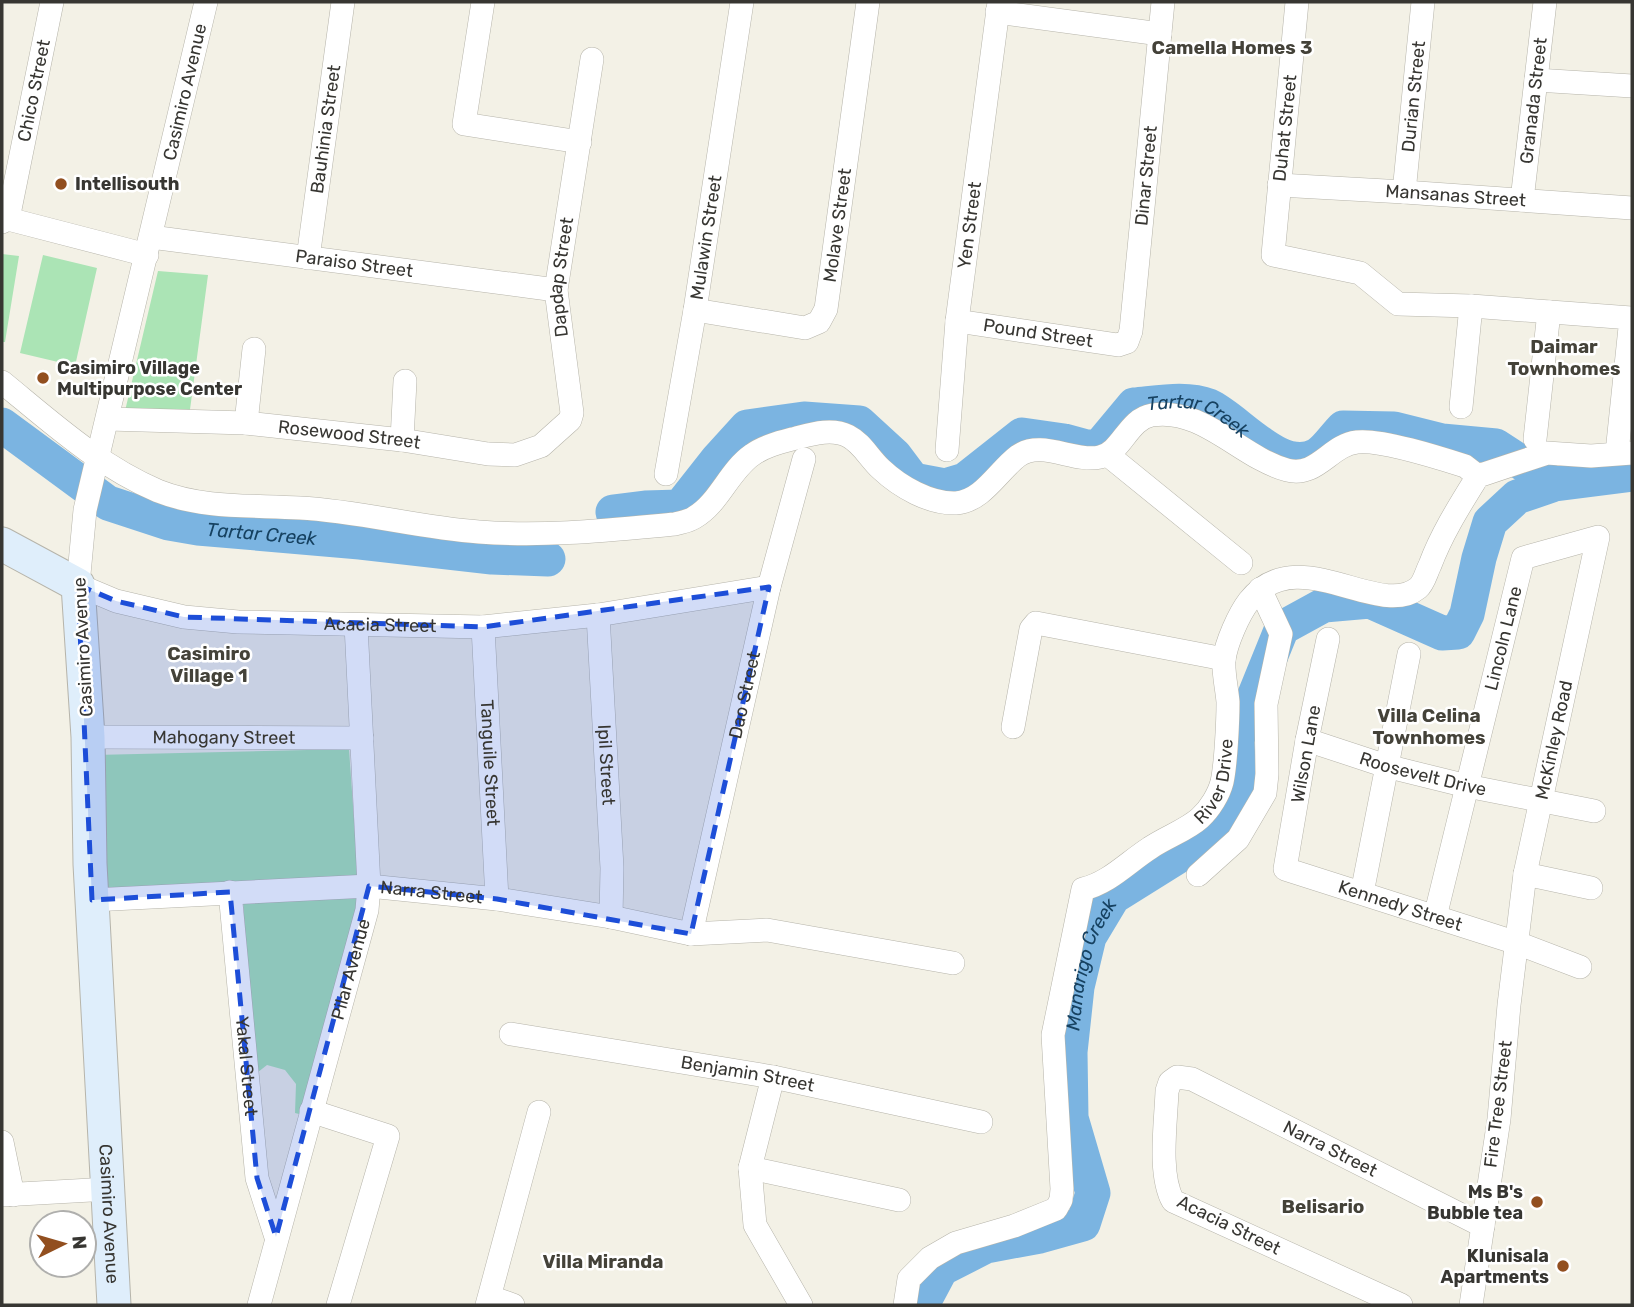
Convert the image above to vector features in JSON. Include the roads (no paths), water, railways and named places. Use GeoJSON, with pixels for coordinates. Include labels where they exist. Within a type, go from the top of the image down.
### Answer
{"type":"FeatureCollection","features":[{"type":"Feature","properties":{"kind":"street","name":"Chico Street"},"geometry":{"type":"LineString","coordinates":[[5,220],[52,2]]}},
{"type":"Feature","properties":{"kind":"street","name":"Casimiro Avenue"},"geometry":{"type":"LineString","coordinates":[[114,1305],[92,900],[88,737],[78,585],[85,510],[206,2]]}},
{"type":"Feature","properties":{"kind":"street","name":"Bauhinia Street"},"geometry":{"type":"LineString","coordinates":[[308,258],[343,2]]}},
{"type":"Feature","properties":{"kind":"street"},"geometry":{"type":"LineString","coordinates":[[483,2],[464,124],[580,142]]}},
{"type":"Feature","properties":{"kind":"street","name":"Mulawin Street"},"geometry":{"type":"LineString","coordinates":[[666,474],[695,310],[742,2]]}},
{"type":"Feature","properties":{"kind":"street","name":"Molave Street"},"geometry":{"type":"LineString","coordinates":[[695,310],[805,328],[819,322],[826,309],[868,2]]}},
{"type":"Feature","properties":{"kind":"street","name":"Dinar Street"},"geometry":{"type":"LineString","coordinates":[[1118,345],[1127,342],[1131,331],[1163,2]]}},
{"type":"Feature","properties":{"kind":"street","name":"Duhat Street"},"geometry":{"type":"LineString","coordinates":[[1297,2],[1273,255],[1360,273],[1398,304],[1471,306]]}},
{"type":"Feature","properties":{"kind":"street","name":"Durian Street"},"geometry":{"type":"LineString","coordinates":[[1404,192],[1423,2]]}},
{"type":"Feature","properties":{"kind":"street","name":"Granada Street"},"geometry":{"type":"LineString","coordinates":[[1522,200],[1545,2]]}},
{"type":"Feature","properties":{"kind":"street"},"geometry":{"type":"LineString","coordinates":[[998,7],[1160,34]]}},
{"type":"Feature","properties":{"kind":"street","name":"Yen Street"},"geometry":{"type":"LineString","coordinates":[[947,450],[957,321],[998,7]]}},
{"type":"Feature","properties":{"kind":"street","name":"Dapdap Street"},"geometry":{"type":"LineString","coordinates":[[572,413],[556,290],[592,59]]}},
{"type":"Feature","properties":{"kind":"street"},"geometry":{"type":"LineString","coordinates":[[1536,80],[1632,86]]}},
{"type":"Feature","properties":{"kind":"street","name":"Mansanas Street"},"geometry":{"type":"LineString","coordinates":[[1279,185],[1632,208]]}},
{"type":"Feature","properties":{"kind":"street","name":"Paraiso Street"},"geometry":{"type":"LineString","coordinates":[[5,220],[149,246],[308,258],[556,290]]}},
{"type":"Feature","properties":{"kind":"street"},"geometry":{"type":"LineString","coordinates":[[1198,875],[1238,839],[1265,793],[1266,704],[1281,634],[1263,594],[1279,581],[1304,578],[1328,580],[1373,594],[1409,594],[1421,586],[1440,539],[1483,475],[1541,446],[1591,456],[1625,448],[1631,318],[1471,306],[1461,407]]}},
{"type":"Feature","properties":{"kind":"street"},"geometry":{"type":"LineString","coordinates":[[1541,446],[1549,312]]}},
{"type":"Feature","properties":{"kind":"street","name":"Pound Street"},"geometry":{"type":"LineString","coordinates":[[957,321],[1118,345]]}},
{"type":"Feature","properties":{"kind":"street"},"geometry":{"type":"LineString","coordinates":[[246,423],[254,349]]}},
{"type":"Feature","properties":{"kind":"street"},"geometry":{"type":"LineString","coordinates":[[402,440],[405,381]]}},
{"type":"Feature","properties":{"kind":"street"},"geometry":{"type":"LineString","coordinates":[[2,382],[96,468],[161,492],[212,503],[300,508],[476,532],[552,535],[675,524],[695,518],[751,455],[776,444],[827,432],[846,435],[863,446],[883,471],[924,496],[942,502],[957,503],[975,498],[1021,453],[1043,450],[1096,458],[1108,455],[1139,420],[1152,415],[1198,422],[1250,454],[1288,470],[1309,470],[1346,444],[1369,442],[1465,466],[1483,475]]}},
{"type":"Feature","properties":{"kind":"street","name":"Rosewood Street"},"geometry":{"type":"LineString","coordinates":[[108,419],[246,423],[402,440],[488,454],[515,455],[541,446],[570,420],[572,413]]}},
{"type":"Feature","properties":{"kind":"street"},"geometry":{"type":"LineString","coordinates":[[1108,455],[1241,563]]}},
{"type":"Feature","properties":{"kind":"street","name":"Dao Street"},"geometry":{"type":"LineString","coordinates":[[691,934],[769,587],[804,458]]}},
{"type":"Feature","properties":{"kind":"street","name":"Lincoln Lane"},"geometry":{"type":"LineString","coordinates":[[1435,916],[1523,558],[1598,537]]}},
{"type":"Feature","properties":{"kind":"street","name":"McKinley Road"},"geometry":{"type":"LineString","coordinates":[[1517,943],[1525,874],[1598,537]]}},
{"type":"Feature","properties":{"kind":"street","name":"Acacia Street"},"geometry":{"type":"LineString","coordinates":[[2,544],[78,585],[117,601],[184,617],[238,622],[483,627],[598,615],[769,587]]}},
{"type":"Feature","properties":{"kind":"street","name":"River Drive"},"geometry":{"type":"LineString","coordinates":[[905,1305],[909,1279],[930,1258],[956,1243],[1014,1226],[1056,1209],[1061,1200],[1061,1147],[1052,1034],[1083,889],[1097,886],[1150,848],[1200,818],[1215,800],[1222,781],[1228,705],[1224,659],[1247,603],[1263,594]]}},
{"type":"Feature","properties":{"kind":"street","name":"Ipil Street"},"geometry":{"type":"LineString","coordinates":[[598,615],[612,869],[611,917]]}},
{"type":"Feature","properties":{"kind":"street"},"geometry":{"type":"LineString","coordinates":[[1013,727],[1031,629],[1036,623],[1224,659]]}},
{"type":"Feature","properties":{"kind":"street","name":"Pilar Avenue"},"geometry":{"type":"LineString","coordinates":[[258,1305],[367,910],[369,886],[356,625]]}},
{"type":"Feature","properties":{"kind":"street","name":"Tanguile Street"},"geometry":{"type":"LineString","coordinates":[[483,627],[497,899]]}},
{"type":"Feature","properties":{"kind":"street","name":"Wilson Lane"},"geometry":{"type":"LineString","coordinates":[[1285,869],[1328,639]]}},
{"type":"Feature","properties":{"kind":"street"},"geometry":{"type":"LineString","coordinates":[[1362,893],[1409,654]]}},
{"type":"Feature","properties":{"kind":"street","name":"Mahogany Street"},"geometry":{"type":"LineString","coordinates":[[88,737],[362,738]]}},
{"type":"Feature","properties":{"kind":"street","name":"Roosevelt Drive"},"geometry":{"type":"LineString","coordinates":[[1307,740],[1386,766],[1467,786],[1594,811]]}},
{"type":"Feature","properties":{"kind":"street","name":"Kennedy Street"},"geometry":{"type":"LineString","coordinates":[[1285,869],[1517,943],[1580,967]]}},
{"type":"Feature","properties":{"kind":"street"},"geometry":{"type":"LineString","coordinates":[[1525,874],[1591,888]]}},
{"type":"Feature","properties":{"kind":"street","name":"Narra Street"},"geometry":{"type":"LineString","coordinates":[[92,900],[369,886],[497,899],[611,917],[691,934],[767,930],[953,963]]}},
{"type":"Feature","properties":{"kind":"street","name":"Yakal Street"},"geometry":{"type":"LineString","coordinates":[[230,892],[257,1178],[276,1237]]}},
{"type":"Feature","properties":{"kind":"street","name":"Fire Tree Street"},"geometry":{"type":"LineString","coordinates":[[1471,1305],[1499,1119],[1517,943]]}},
{"type":"Feature","properties":{"kind":"street","name":"Benjamin Street"},"geometry":{"type":"LineString","coordinates":[[511,1034],[774,1077],[981,1122]]}},
{"type":"Feature","properties":{"kind":"street"},"geometry":{"type":"LineString","coordinates":[[774,1077],[750,1168],[755,1225],[801,1305]]}},
{"type":"Feature","properties":{"kind":"street","name":"Acacia Street"},"geometry":{"type":"LineString","coordinates":[[1177,1077],[1170,1082],[1167,1091],[1165,1175],[1167,1190],[1173,1201],[1401,1305]]}},
{"type":"Feature","properties":{"kind":"street","name":"Narra Street"},"geometry":{"type":"LineString","coordinates":[[1177,1077],[1192,1079],[1483,1226]]}},
{"type":"Feature","properties":{"kind":"street"},"geometry":{"type":"LineString","coordinates":[[311,1111],[388,1136],[338,1305]]}},
{"type":"Feature","properties":{"kind":"street"},"geometry":{"type":"LineString","coordinates":[[513,1305],[489,1301],[539,1112]]}},
{"type":"Feature","properties":{"kind":"street"},"geometry":{"type":"LineString","coordinates":[[2,1142],[7,1195],[109,1189]]}},
{"type":"Feature","properties":{"kind":"street"},"geometry":{"type":"LineString","coordinates":[[750,1168],[899,1200]]}},
{"type":"Feature","properties":{"kind":"waterway","name":"Tartar Creek"},"geometry":{"type":"LineString","coordinates":[[613,512],[680,507],[747,427],[804,419],[859,423],[895,456],[913,480],[945,486],[965,480],[1022,435],[1099,447],[1134,405],[1172,401],[1209,406],[1260,443],[1289,458],[1303,459],[1317,455],[1343,428],[1394,429],[1442,441],[1496,446],[1549,481]]}},
{"type":"Feature","properties":{"kind":"waterway","name":"Tartar Creek"},"geometry":{"type":"LineString","coordinates":[[2,425],[108,503],[169,523],[492,557],[548,559]]}},
{"type":"Feature","properties":{"kind":"waterway","name":"Manarigo Creek"},"geometry":{"type":"LineString","coordinates":[[925,1305],[924,1301],[941,1269],[986,1246],[1040,1236],[1083,1224],[1093,1193],[1071,1118],[1070,1052],[1077,987],[1089,937],[1113,897],[1201,842],[1230,817],[1239,789],[1237,739],[1282,628],[1324,605],[1370,601],[1442,633],[1458,632],[1467,614],[1490,522],[1517,497],[1555,484],[1632,474]]}},
{"type":"Feature","properties":{"kind":"place","name":"Intellisouth"},"geometry":{"type":"Point","coordinates":[61,184]}},
{"type":"Feature","properties":{"kind":"place","name":"Casimiro Village Multipurpose Center"},"geometry":{"type":"Point","coordinates":[43,378]}},
{"type":"Feature","properties":{"kind":"place","name":"Ms B's Bubble tea"},"geometry":{"type":"Point","coordinates":[1537,1202]}},
{"type":"Feature","properties":{"kind":"place","name":"KIunisala Apartments"},"geometry":{"type":"Point","coordinates":[1563,1266]}},
{"type":"Feature","properties":{"kind":"district","name":"Camella Homes 3"},"geometry":{"type":"Point","coordinates":[1232,47]}},
{"type":"Feature","properties":{"kind":"district","name":"Daimar Townhomes"},"geometry":{"type":"Point","coordinates":[1564,357]}},
{"type":"Feature","properties":{"kind":"district","name":"Casimiro Village 1"},"geometry":{"type":"Point","coordinates":[209,664]}},
{"type":"Feature","properties":{"kind":"district","name":"Villa Celina Townhomes"},"geometry":{"type":"Point","coordinates":[1429,726]}},
{"type":"Feature","properties":{"kind":"district","name":"Belisario"},"geometry":{"type":"Point","coordinates":[1323,1206]}},
{"type":"Feature","properties":{"kind":"district","name":"Villa Miranda"},"geometry":{"type":"Point","coordinates":[603,1261]}}]}
